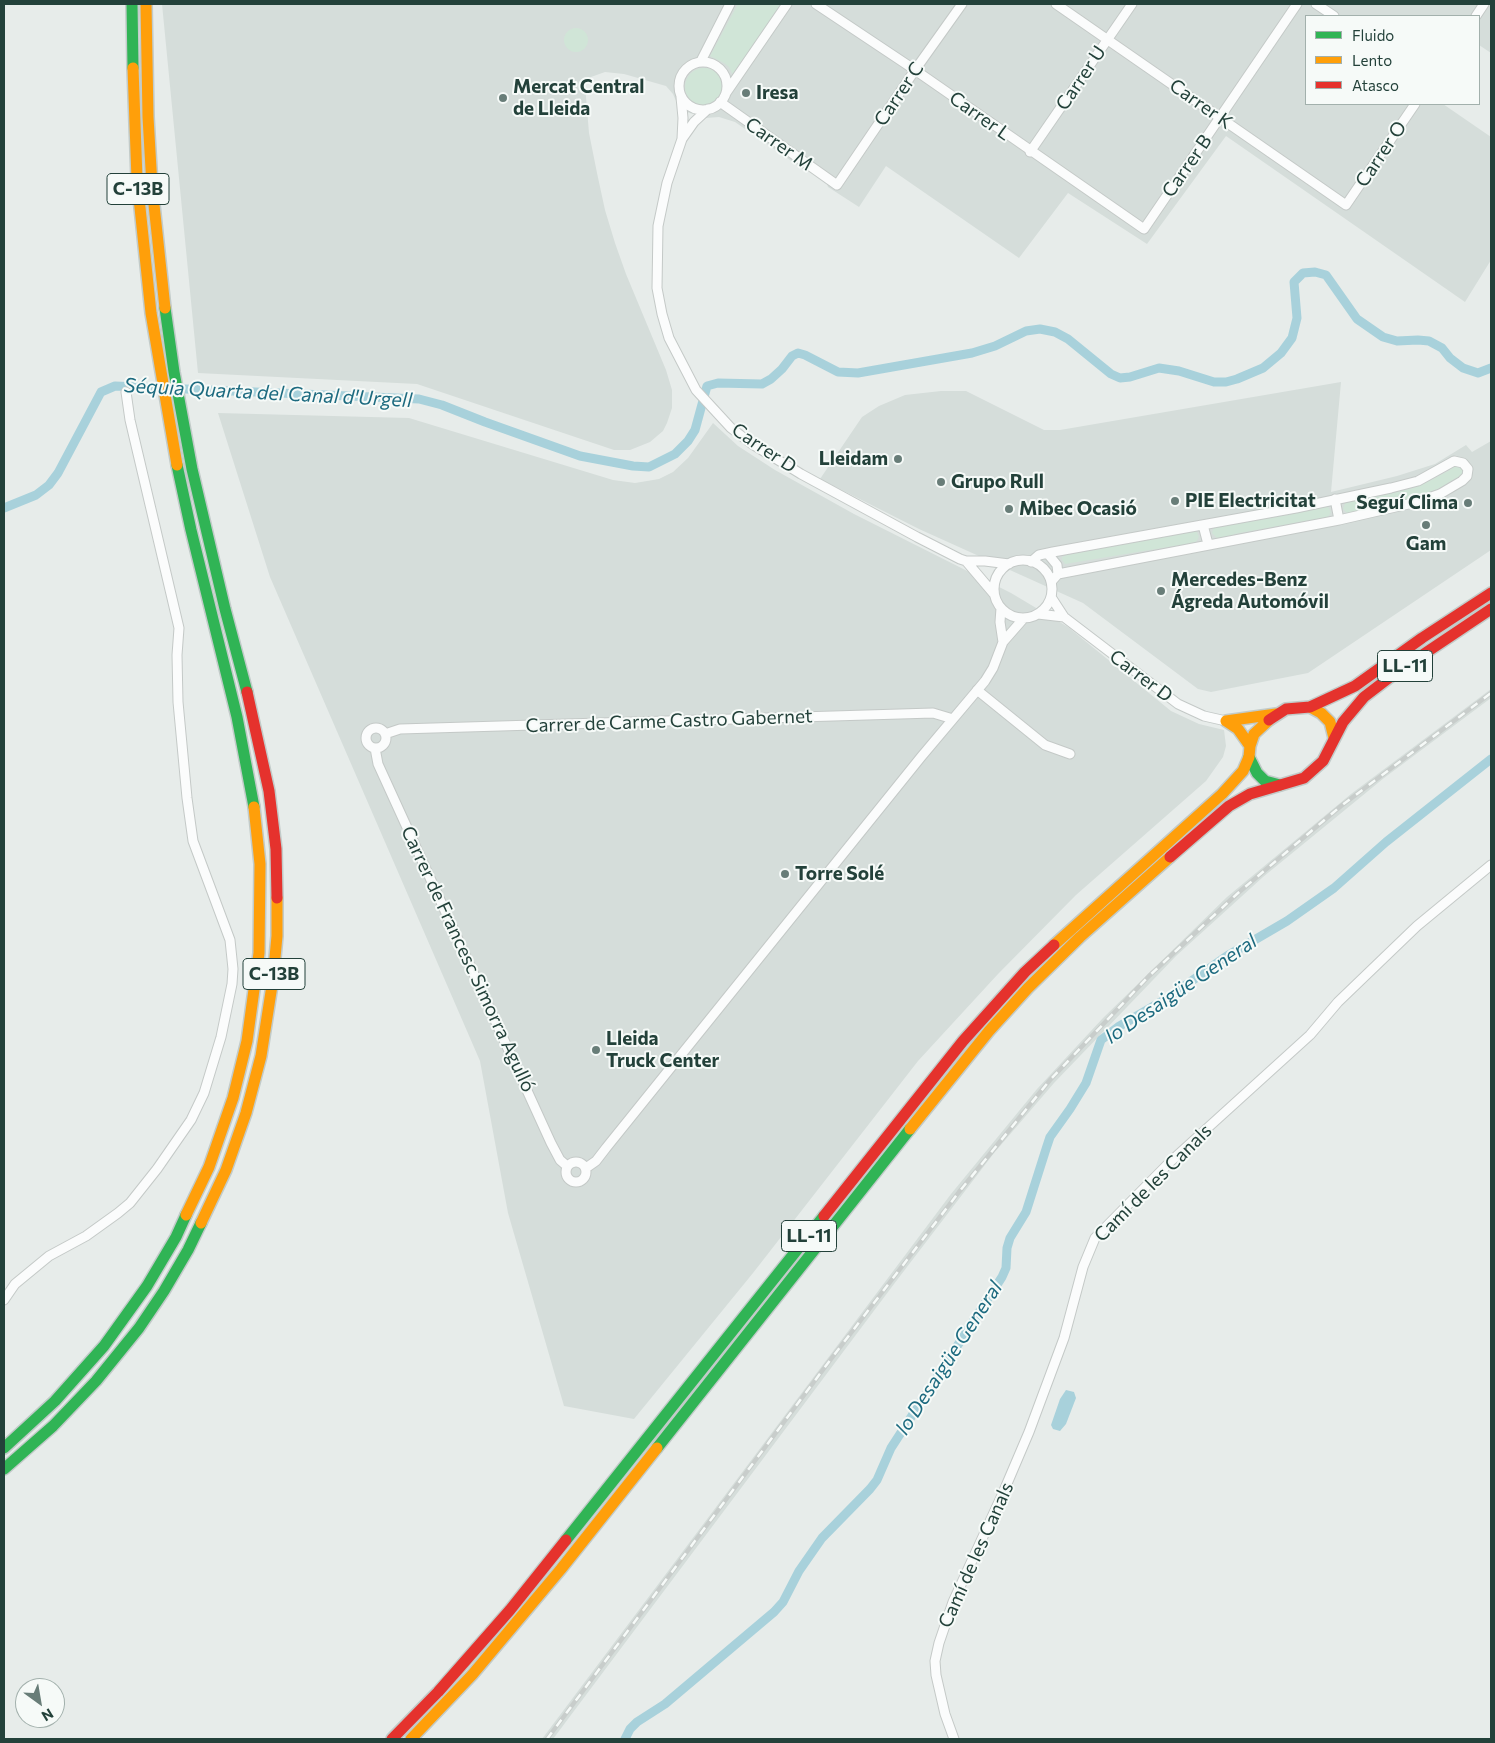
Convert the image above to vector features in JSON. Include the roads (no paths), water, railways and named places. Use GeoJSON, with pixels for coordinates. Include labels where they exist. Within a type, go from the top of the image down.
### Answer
{"type":"FeatureCollection","features":[{"type":"Feature","properties":{"kind":"highway","name":"C-13B"},"geometry":{"type":"LineString","coordinates":[[4,1448],[55,1401],[100,1352],[147,1286],[176,1237],[203,1181],[230,1109],[247,1041],[259,953],[261,895],[258,836],[252,791],[237,717],[190,522],[166,406],[147,280],[137,179],[132,4]]}},
{"type":"Feature","properties":{"kind":"highway","name":"C-13B"},"geometry":{"type":"LineString","coordinates":[[4,1469],[47,1431],[96,1381],[139,1328],[175,1274],[206,1215],[237,1142],[254,1084],[269,1012],[276,952],[278,899],[276,849],[269,791],[252,712],[199,503],[174,372],[161,283],[148,117],[146,4]]}},
{"type":"Feature","properties":{"kind":"highway","name":"LL-11"},"geometry":{"type":"LineString","coordinates":[[392,1739],[471,1655],[554,1557],[985,1016],[1018,979],[1056,942],[1222,794],[1243,771],[1254,734],[1276,714],[1286,709],[1310,707],[1355,686],[1422,638],[1491,593]]}},
{"type":"Feature","properties":{"kind":"highway","name":"LL-11"},"geometry":{"type":"LineString","coordinates":[[411,1739],[472,1675],[555,1577],[933,1100],[1021,995],[1080,937],[1218,815],[1250,794],[1304,778],[1315,769],[1330,750],[1334,738],[1354,707],[1376,687],[1491,609]]}},
{"type":"Feature","properties":{"kind":"highway"},"geometry":{"type":"LineString","coordinates":[[1310,707],[1321,713],[1330,722],[1334,738]]}},
{"type":"Feature","properties":{"kind":"highway"},"geometry":{"type":"LineString","coordinates":[[1226,721],[1276,714]]}},
{"type":"Feature","properties":{"kind":"highway"},"geometry":{"type":"LineString","coordinates":[[1226,721],[1238,729],[1250,751],[1256,773],[1265,781],[1280,785]]}},
{"type":"Feature","properties":{"kind":"street"},"geometry":{"type":"LineString","coordinates":[[701,61],[730,4]]}},
{"type":"Feature","properties":{"kind":"street"},"geometry":{"type":"LineString","coordinates":[[726,93],[726,78],[716,65],[709,62],[701,61],[690,65],[681,75],[679,90],[681,97],[692,108],[708,109],[720,102],[787,4]]}},
{"type":"Feature","properties":{"kind":"street","name":"Carrer L"},"geometry":{"type":"LineString","coordinates":[[816,4],[915,70],[1030,152],[1144,229]]}},
{"type":"Feature","properties":{"kind":"street","name":"Carrer C"},"geometry":{"type":"LineString","coordinates":[[837,185],[962,4]]}},
{"type":"Feature","properties":{"kind":"street","name":"Carrer K"},"geometry":{"type":"LineString","coordinates":[[1056,4],[1346,205]]}},
{"type":"Feature","properties":{"kind":"street","name":"Carrer U"},"geometry":{"type":"LineString","coordinates":[[1030,152],[1132,4]]}},
{"type":"Feature","properties":{"kind":"street","name":"Carrer B"},"geometry":{"type":"LineString","coordinates":[[1144,229],[1297,4]]}},
{"type":"Feature","properties":{"kind":"street"},"geometry":{"type":"LineString","coordinates":[[1316,4],[1332,15]]}},
{"type":"Feature","properties":{"kind":"street"},"geometry":{"type":"LineString","coordinates":[[1477,15],[1484,4]]}},
{"type":"Feature","properties":{"kind":"street","name":"Carrer D"},"geometry":{"type":"LineString","coordinates":[[681,97],[683,118],[682,140],[668,183],[658,226],[657,288],[669,338],[698,393],[731,428],[760,449],[801,474],[917,537],[966,561],[994,594]]}},
{"type":"Feature","properties":{"kind":"street","name":"Carrer M"},"geometry":{"type":"LineString","coordinates":[[720,102],[837,185]]}},
{"type":"Feature","properties":{"kind":"street","name":"Carrer O"},"geometry":{"type":"LineString","coordinates":[[1346,205],[1414,105]]}},
{"type":"Feature","properties":{"kind":"street","name":"Carrer D"},"geometry":{"type":"LineString","coordinates":[[682,140],[694,122],[708,109]]}},
{"type":"Feature","properties":{"kind":"street"},"geometry":{"type":"LineString","coordinates":[[4,1300],[15,1284],[49,1256],[106,1223],[124,1208],[157,1169],[191,1120],[204,1092],[218,1052],[232,984],[233,969],[230,940],[193,841],[178,702],[176,655],[180,628],[130,420],[126,392]]}},
{"type":"Feature","properties":{"kind":"street"},"geometry":{"type":"LineString","coordinates":[[1031,562],[1039,555],[1203,525],[1418,481],[1454,461],[1463,463],[1468,469],[1467,476],[1462,481],[1429,499],[1339,520],[1058,574],[1051,582]]}},
{"type":"Feature","properties":{"kind":"street"},"geometry":{"type":"LineString","coordinates":[[1335,499],[1339,520]]}},
{"type":"Feature","properties":{"kind":"street"},"geometry":{"type":"LineString","coordinates":[[1203,525],[1208,544]]}},
{"type":"Feature","properties":{"kind":"street"},"geometry":{"type":"LineString","coordinates":[[1048,554],[1057,565],[1058,574]]}},
{"type":"Feature","properties":{"kind":"street","name":"Carrer D"},"geometry":{"type":"LineString","coordinates":[[966,561],[1009,564]]}},
{"type":"Feature","properties":{"kind":"street"},"geometry":{"type":"LineString","coordinates":[[1018,561],[1031,562],[1037,564],[1046,572],[1051,582],[1051,597],[1044,610],[1038,614],[1024,618],[1011,616],[1001,608],[994,594],[997,576],[1009,564],[1018,561]]}},
{"type":"Feature","properties":{"kind":"street","name":"Carrer D"},"geometry":{"type":"LineString","coordinates":[[1051,597],[1064,617],[1178,704],[1204,716],[1226,721]]}},
{"type":"Feature","properties":{"kind":"street"},"geometry":{"type":"LineString","coordinates":[[1001,608],[1000,622],[1003,642]]}},
{"type":"Feature","properties":{"kind":"street"},"geometry":{"type":"LineString","coordinates":[[1038,614],[1064,617]]}},
{"type":"Feature","properties":{"kind":"street"},"geometry":{"type":"LineString","coordinates":[[586,1168],[579,1162],[572,1162],[567,1166],[567,1176],[575,1182],[584,1178],[586,1168],[596,1161],[977,690],[993,668],[1003,642],[1024,618]]}},
{"type":"Feature","properties":{"kind":"street"},"geometry":{"type":"LineString","coordinates":[[977,690],[1046,746],[1070,754]]}},
{"type":"Feature","properties":{"kind":"street","name":"Carrer de Carme Castro Gabernet"},"geometry":{"type":"LineString","coordinates":[[385,734],[400,728],[927,713],[939,714],[954,719]]}},
{"type":"Feature","properties":{"kind":"street"},"geometry":{"type":"LineString","coordinates":[[378,728],[385,734],[386,740],[383,745],[375,748],[369,746],[366,740],[369,731],[378,728]]}},
{"type":"Feature","properties":{"kind":"street","name":"Carrer de Francesc Simorra Agulló"},"geometry":{"type":"LineString","coordinates":[[375,748],[378,764],[552,1143],[560,1160],[567,1166]]}},
{"type":"Feature","properties":{"kind":"street","name":"Camí de les Canals"},"geometry":{"type":"LineString","coordinates":[[954,1739],[945,1714],[936,1675],[935,1661],[939,1643],[953,1602],[1026,1440],[1064,1338],[1083,1267],[1095,1238],[1170,1162],[1310,1035],[1338,1002],[1417,926],[1491,865]]}},
{"type":"Feature","properties":{"kind":"water"},"geometry":{"type":"Polygon","coordinates":[[[1066,1390],[1074,1392],[1076,1398],[1066,1424],[1060,1431],[1053,1429],[1051,1425],[1060,1399],[1066,1390]]]}},
{"type":"Feature","properties":{"kind":"waterway","name":"Séquia Quarta del Canal d'Urgell"},"geometry":{"type":"LineString","coordinates":[[4,508],[36,495],[49,485],[58,473],[101,392],[115,386],[419,399],[442,405],[580,456],[633,466],[649,467],[675,454],[688,441],[695,430],[707,386],[718,383],[762,384],[771,379],[792,356],[798,353],[838,372],[858,373],[972,353],[995,346],[1026,331],[1040,329],[1055,332],[1068,339],[1111,374],[1120,378],[1130,377],[1159,368],[1179,371],[1214,382],[1226,382],[1237,379],[1263,368],[1281,353],[1292,338],[1297,318],[1294,282],[1303,273],[1315,272],[1326,275],[1357,319],[1383,337],[1397,341],[1429,341],[1442,348],[1450,358],[1463,368],[1478,373],[1491,368]]}},
{"type":"Feature","properties":{"kind":"waterway","name":"lo Desaigüe General"},"geometry":{"type":"LineString","coordinates":[[625,1739],[630,1729],[637,1722],[665,1704],[774,1612],[783,1602],[799,1571],[822,1538],[877,1480],[891,1448],[1002,1277],[1006,1268],[1007,1248],[1010,1238],[1026,1212],[1050,1137],[1086,1083],[1101,1040],[1118,1027],[1166,999],[1227,956],[1287,921],[1334,888],[1386,842],[1491,759]]}},
{"type":"Feature","properties":{"kind":"railway"},"geometry":{"type":"LineString","coordinates":[[547,1739],[831,1359],[959,1192],[1050,1080],[1149,976],[1238,893],[1341,806],[1491,693]]}},
{"type":"Feature","properties":{"kind":"place","name":"Iresa"},"geometry":{"type":"Point","coordinates":[746,93]}},
{"type":"Feature","properties":{"kind":"place","name":"Mercat Central de Lleida"},"geometry":{"type":"Point","coordinates":[503,98]}},
{"type":"Feature","properties":{"kind":"place","name":"Lleidam"},"geometry":{"type":"Point","coordinates":[898,459]}},
{"type":"Feature","properties":{"kind":"place","name":"Grupo Rull"},"geometry":{"type":"Point","coordinates":[941,482]}},
{"type":"Feature","properties":{"kind":"place","name":"PIE Electricitat"},"geometry":{"type":"Point","coordinates":[1175,501]}},
{"type":"Feature","properties":{"kind":"place","name":"Seguí Clima"},"geometry":{"type":"Point","coordinates":[1468,503]}},
{"type":"Feature","properties":{"kind":"place","name":"Mibec Ocasió"},"geometry":{"type":"Point","coordinates":[1009,509]}},
{"type":"Feature","properties":{"kind":"place","name":"Gam"},"geometry":{"type":"Point","coordinates":[1426,525]}},
{"type":"Feature","properties":{"kind":"place","name":"Mercedes-Benz Ágreda Automóvil"},"geometry":{"type":"Point","coordinates":[1161,591]}},
{"type":"Feature","properties":{"kind":"place","name":"Torre Solé"},"geometry":{"type":"Point","coordinates":[785,874]}},
{"type":"Feature","properties":{"kind":"place","name":"Lleida Truck Center"},"geometry":{"type":"Point","coordinates":[596,1050]}}]}
